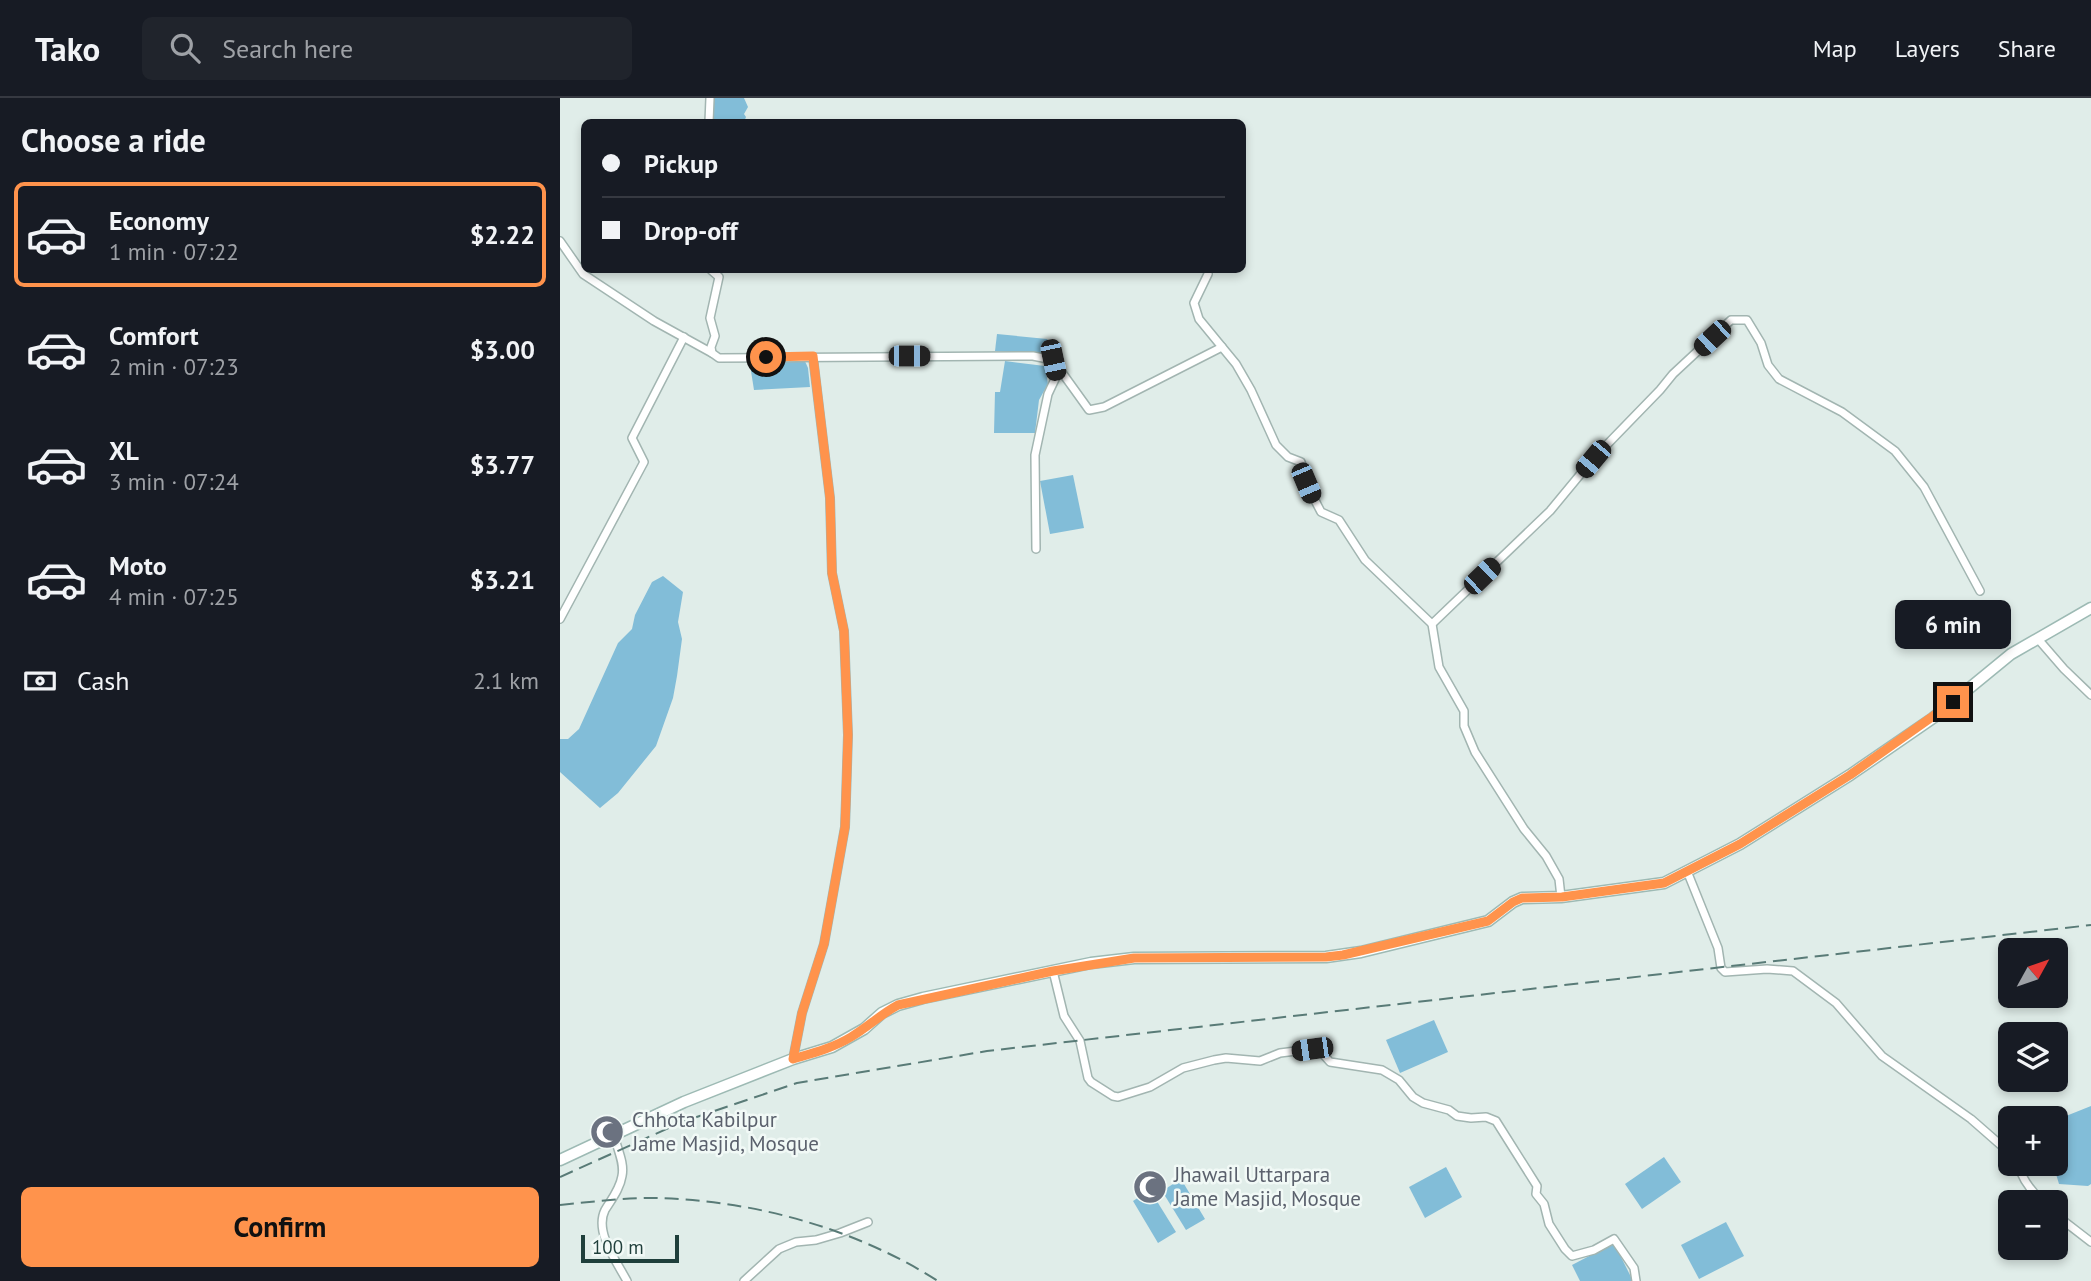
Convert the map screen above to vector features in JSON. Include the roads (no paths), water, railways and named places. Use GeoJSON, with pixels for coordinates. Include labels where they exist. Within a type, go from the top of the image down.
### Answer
{"type":"FeatureCollection","features":[{"type":"Feature","properties":{"kind":"main road"},"geometry":{"type":"LineString","coordinates":[[560,1160],[729,1083],[832,1047],[898,1005],[1053,971],[1134,958],[1326,957],[1361,952],[1488,921],[1522,898],[1562,897],[1664,883],[1740,844],[1850,775],[1934,718],[2011,654],[2091,608]]}},
{"type":"Feature","properties":{"kind":"street"},"geometry":{"type":"LineString","coordinates":[[709,119],[710,98]]}},
{"type":"Feature","properties":{"kind":"street"},"geometry":{"type":"LineString","coordinates":[[560,241],[581,271]]}},
{"type":"Feature","properties":{"kind":"street"},"geometry":{"type":"LineString","coordinates":[[582,273],[654,321],[719,358],[1032,356],[1053,360],[1089,410],[1104,407],[1222,347]]}},
{"type":"Feature","properties":{"kind":"street"},"geometry":{"type":"LineString","coordinates":[[712,353],[715,336],[710,318],[719,277],[714,273]]}},
{"type":"Feature","properties":{"kind":"street"},"geometry":{"type":"LineString","coordinates":[[1208,274],[1194,303],[1199,319],[1236,364],[1276,445],[1288,457],[1301,461],[1306,483],[1321,512],[1339,520],[1365,559],[1432,624],[1440,667],[1464,711],[1464,726],[1475,752],[1524,829],[1546,856],[1559,879],[1562,897]]}},
{"type":"Feature","properties":{"kind":"street"},"geometry":{"type":"LineString","coordinates":[[1432,624],[1550,510],[1593,459],[1674,374],[1731,320],[1747,320],[1761,343],[1768,365],[1779,379],[1842,412],[1895,451],[1924,487],[1980,591]]}},
{"type":"Feature","properties":{"kind":"street"},"geometry":{"type":"LineString","coordinates":[[560,619],[644,462],[632,438],[684,337]]}},
{"type":"Feature","properties":{"kind":"street"},"geometry":{"type":"LineString","coordinates":[[793,1059],[802,1013],[824,944],[845,827],[848,735],[844,631],[832,573],[830,498],[813,356]]}},
{"type":"Feature","properties":{"kind":"street"},"geometry":{"type":"LineString","coordinates":[[1036,549],[1035,455],[1048,394],[1056,377],[1053,360]]}},
{"type":"Feature","properties":{"kind":"street"},"geometry":{"type":"LineString","coordinates":[[2038,639],[2091,695]]}},
{"type":"Feature","properties":{"kind":"street"},"geometry":{"type":"LineString","coordinates":[[1687,870],[1718,948],[1721,968],[1725,972],[1767,968],[1793,971],[1836,1003],[1882,1056],[1971,1119],[1998,1143]]}},
{"type":"Feature","properties":{"kind":"street"},"geometry":{"type":"LineString","coordinates":[[1053,971],[1064,1016],[1080,1041],[1088,1078],[1113,1096],[1118,1097],[1150,1087],[1183,1068],[1214,1060],[1226,1058],[1260,1061],[1280,1053],[1312,1049],[1322,1053],[1330,1062],[1382,1070],[1399,1080],[1413,1097],[1423,1103],[1449,1110],[1457,1116],[1486,1117],[1496,1121],[1536,1186],[1536,1195],[1544,1204],[1549,1224],[1565,1249],[1572,1256],[1594,1251],[1614,1239],[1634,1268],[1636,1281]]}},
{"type":"Feature","properties":{"kind":"street"},"geometry":{"type":"LineString","coordinates":[[614,1134],[622,1162],[622,1177],[603,1213],[602,1230],[627,1281]]}},
{"type":"Feature","properties":{"kind":"street"},"geometry":{"type":"LineString","coordinates":[[744,1281],[779,1249],[796,1242],[840,1233],[868,1222]]}},
{"type":"Feature","properties":{"kind":"street"},"geometry":{"type":"LineString","coordinates":[[2068,1224],[2091,1242]]}},
{"type":"Feature","properties":{"kind":"water"},"geometry":{"type":"Polygon","coordinates":[[[714,98],[744,98],[748,107],[744,114],[745,119],[712,119],[714,98]]]}},
{"type":"Feature","properties":{"kind":"water"},"geometry":{"type":"Polygon","coordinates":[[[997,334],[1047,339],[1050,343],[1047,354],[995,351],[997,334]]]}},
{"type":"Feature","properties":{"kind":"water"},"geometry":{"type":"Polygon","coordinates":[[[804,359],[810,387],[754,390],[750,365],[764,361],[804,359]]]}},
{"type":"Feature","properties":{"kind":"water"},"geometry":{"type":"Polygon","coordinates":[[[1005,361],[1045,366],[1048,384],[1039,400],[1035,433],[994,433],[995,392],[1000,392],[1005,361]]]}},
{"type":"Feature","properties":{"kind":"water"},"geometry":{"type":"Polygon","coordinates":[[[1073,475],[1084,528],[1050,534],[1040,481],[1073,475]]]}},
{"type":"Feature","properties":{"kind":"water"},"geometry":{"type":"Polygon","coordinates":[[[663,576],[683,592],[678,622],[682,639],[673,698],[656,746],[618,793],[600,808],[560,772],[560,739],[568,739],[579,729],[618,643],[632,629],[635,615],[652,582],[663,576]]]}},
{"type":"Feature","properties":{"kind":"water"},"geometry":{"type":"Polygon","coordinates":[[[1434,1020],[1448,1052],[1400,1073],[1386,1040],[1434,1020]]]}},
{"type":"Feature","properties":{"kind":"water"},"geometry":{"type":"Polygon","coordinates":[[[2091,1106],[2091,1184],[2088,1186],[2059,1184],[2057,1176],[2068,1176],[2068,1115],[2091,1106]]]}},
{"type":"Feature","properties":{"kind":"water"},"geometry":{"type":"Polygon","coordinates":[[[1664,1157],[1681,1182],[1642,1209],[1625,1184],[1664,1157]]]}},
{"type":"Feature","properties":{"kind":"water"},"geometry":{"type":"Polygon","coordinates":[[[1446,1167],[1462,1197],[1425,1218],[1409,1187],[1446,1167]]]}},
{"type":"Feature","properties":{"kind":"water"},"geometry":{"type":"Polygon","coordinates":[[[1181,1179],[1205,1219],[1186,1230],[1162,1191],[1181,1179]]]}},
{"type":"Feature","properties":{"kind":"water"},"geometry":{"type":"Polygon","coordinates":[[[1150,1190],[1176,1232],[1158,1243],[1133,1201],[1150,1190]]]}},
{"type":"Feature","properties":{"kind":"water"},"geometry":{"type":"Polygon","coordinates":[[[1726,1222],[1744,1256],[1699,1279],[1681,1245],[1726,1222]]]}},
{"type":"Feature","properties":{"kind":"water"},"geometry":{"type":"Polygon","coordinates":[[[1614,1243],[1633,1281],[1580,1281],[1572,1265],[1614,1243]]]}},
{"type":"Feature","properties":{"kind":"railway"},"geometry":{"type":"LineString","coordinates":[[560,1177],[682,1122],[797,1083],[987,1051],[2091,925]]}},
{"type":"Feature","properties":{"kind":"railway"},"geometry":{"type":"LineString","coordinates":[[560,1205],[651,1198],[726,1204],[763,1211],[837,1232],[906,1262],[938,1281]]}},
{"type":"Feature","properties":{"kind":"place","name":"Chhota Kabilpur Jame Masjid, Mosque"},"geometry":{"type":"Point","coordinates":[607,1132]}},
{"type":"Feature","properties":{"kind":"place","name":"Jhawail Uttarpara Jame Masjid, Mosque"},"geometry":{"type":"Point","coordinates":[1150,1187]}}]}
